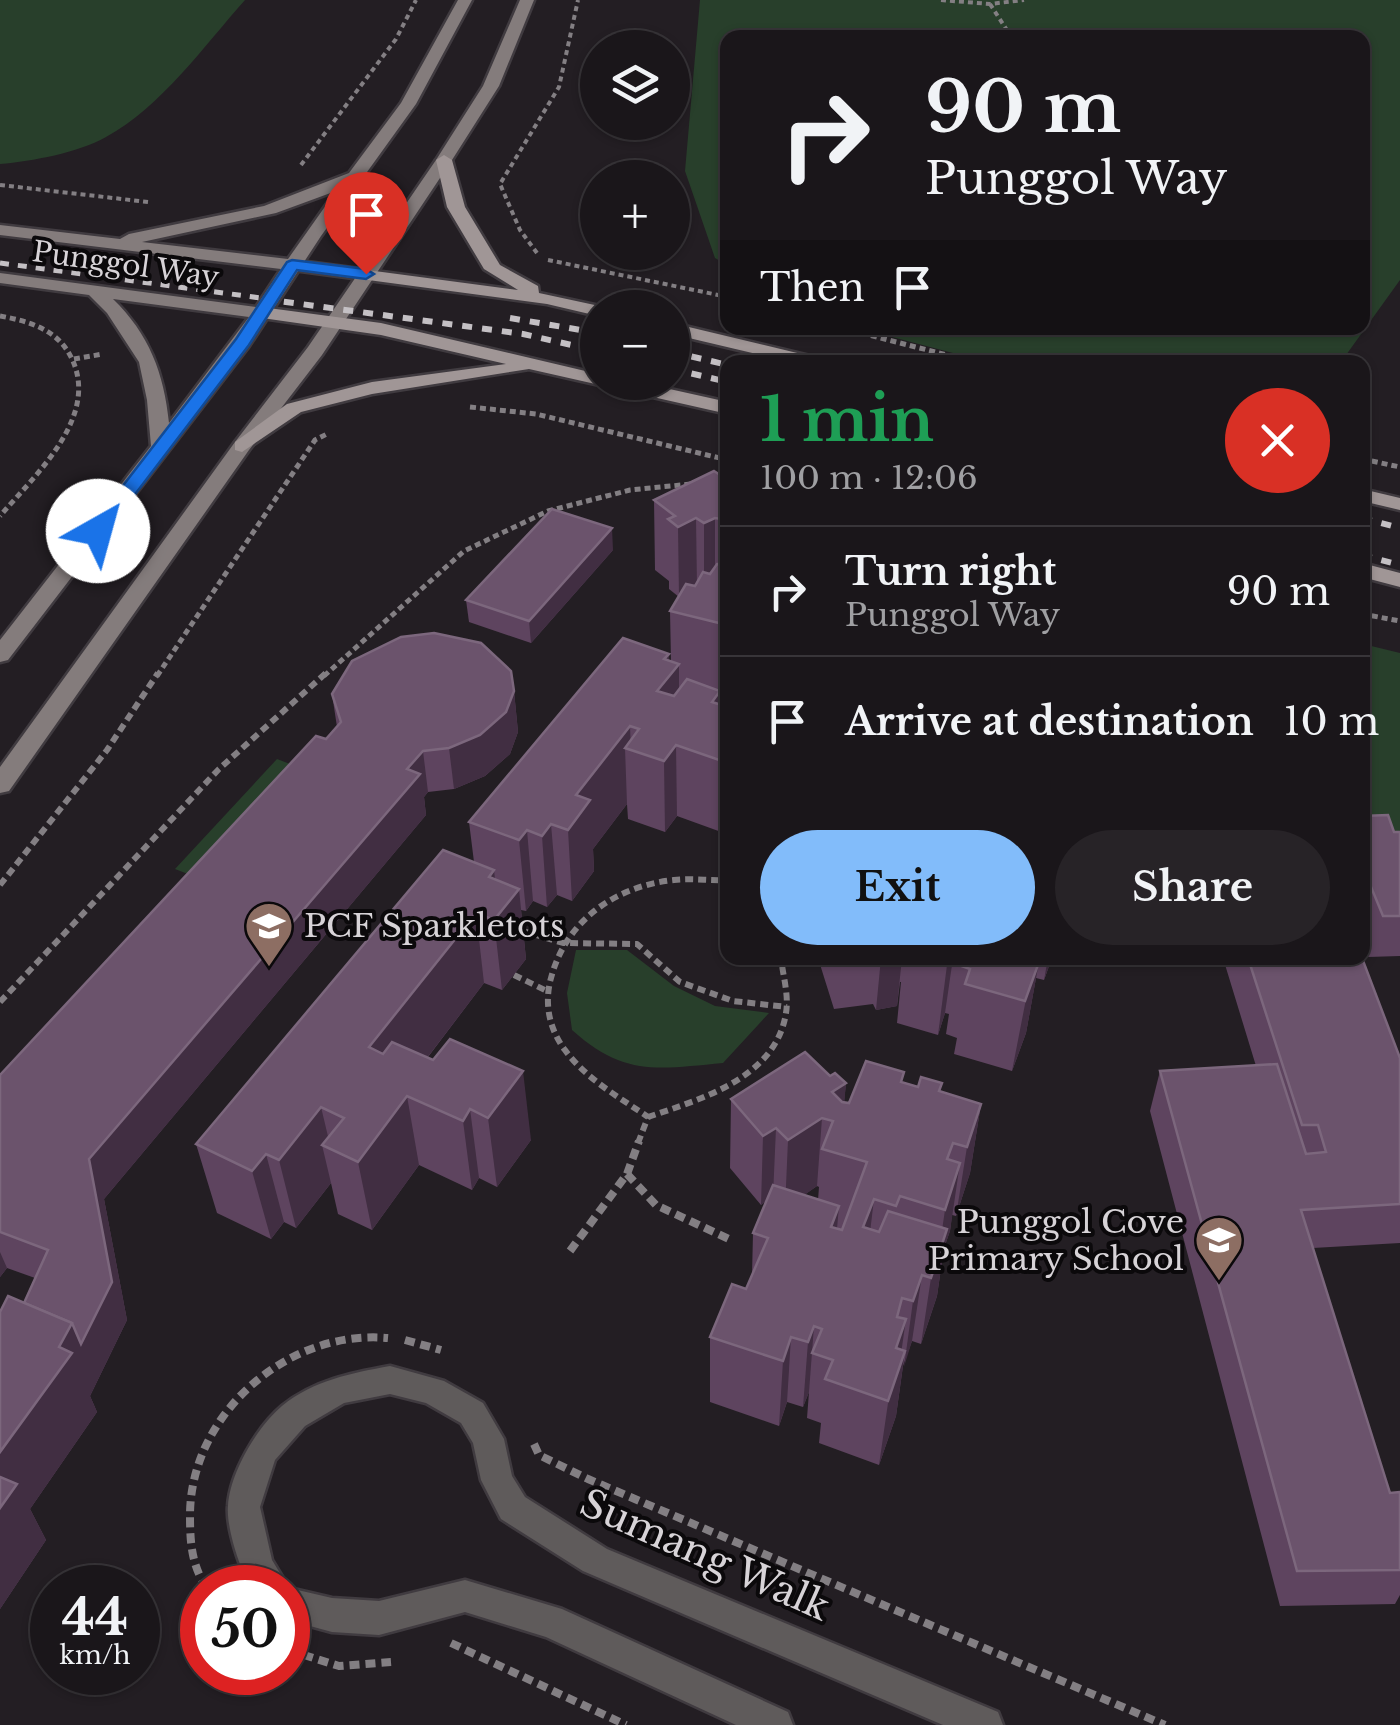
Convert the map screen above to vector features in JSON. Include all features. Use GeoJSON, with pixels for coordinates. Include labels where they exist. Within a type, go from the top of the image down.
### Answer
{"type":"FeatureCollection","features":[{"type":"Feature","properties":{"kind":"main road"},"geometry":{"type":"LineString","coordinates":[[0,655],[162,450],[261,313],[418,88],[464,0]]}},
{"type":"Feature","properties":{"kind":"main road"},"geometry":{"type":"LineString","coordinates":[[0,785],[334,322],[444,160],[491,86],[527,0]]}},
{"type":"Feature","properties":{"kind":"main road"},"geometry":{"type":"LineString","coordinates":[[444,160],[456,208],[493,269],[547,299]]}},
{"type":"Feature","properties":{"kind":"main road"},"geometry":{"type":"LineString","coordinates":[[104,243],[261,213],[321,194],[357,174]]}},
{"type":"Feature","properties":{"kind":"main road","name":"Punggol Way"},"geometry":{"type":"LineString","coordinates":[[0,230],[366,274],[580,306]]}},
{"type":"Feature","properties":{"kind":"main road","name":"Punggol Way"},"geometry":{"type":"LineString","coordinates":[[0,278],[381,329],[580,376]]}},
{"type":"Feature","properties":{"kind":"main road"},"geometry":{"type":"LineString","coordinates":[[94,290],[119,314],[143,346],[157,382],[162,450]]}},
{"type":"Feature","properties":{"kind":"main road"},"geometry":{"type":"LineString","coordinates":[[690,332],[782,355]]}},
{"type":"Feature","properties":{"kind":"main road"},"geometry":{"type":"LineString","coordinates":[[242,446],[294,408],[372,388],[535,366]]}},
{"type":"Feature","properties":{"kind":"main road"},"geometry":{"type":"LineString","coordinates":[[690,400],[720,406]]}},
{"type":"Feature","properties":{"kind":"main road"},"geometry":{"type":"LineString","coordinates":[[1370,498],[1400,504]]}},
{"type":"Feature","properties":{"kind":"main road"},"geometry":{"type":"LineString","coordinates":[[1370,572],[1400,580]]}},
{"type":"Feature","properties":{"kind":"street","name":"Sumang Walk"},"geometry":{"type":"LineString","coordinates":[[257,1565],[244,1507],[262,1452],[294,1416],[338,1390],[390,1380],[433,1391],[472,1413],[488,1439],[497,1480],[513,1508],[595,1560],[985,1725]]}},
{"type":"Feature","properties":{"kind":"street"},"geometry":{"type":"LineString","coordinates":[[310,1610],[378,1618],[465,1596],[550,1621],[775,1725]]}},
{"type":"Feature","properties":{"kind":"path"},"geometry":{"type":"LineString","coordinates":[[293,175],[396,39],[416,0]]}},
{"type":"Feature","properties":{"kind":"path"},"geometry":{"type":"LineString","coordinates":[[578,0],[559,87],[500,184],[520,230],[549,262],[720,296]]}},
{"type":"Feature","properties":{"kind":"path"},"geometry":{"type":"LineString","coordinates":[[941,0],[990,4],[1024,0]]}},
{"type":"Feature","properties":{"kind":"path"},"geometry":{"type":"LineString","coordinates":[[990,4],[1007,30]]}},
{"type":"Feature","properties":{"kind":"path"},"geometry":{"type":"LineString","coordinates":[[0,185],[160,203]]}},
{"type":"Feature","properties":{"kind":"path"},"geometry":{"type":"LineString","coordinates":[[0,316],[24,319],[56,334],[74,359],[82,392],[62,440],[0,516]]}},
{"type":"Feature","properties":{"kind":"path"},"geometry":{"type":"LineString","coordinates":[[869,335],[947,355]]}},
{"type":"Feature","properties":{"kind":"path"},"geometry":{"type":"LineString","coordinates":[[467,406],[536,414],[720,458]]}},
{"type":"Feature","properties":{"kind":"path"},"geometry":{"type":"LineString","coordinates":[[0,885],[107,750],[316,440],[330,432]]}},
{"type":"Feature","properties":{"kind":"path"},"geometry":{"type":"LineString","coordinates":[[1370,461],[1400,467]]}},
{"type":"Feature","properties":{"kind":"path"},"geometry":{"type":"LineString","coordinates":[[0,1002],[219,769],[464,550],[548,511],[630,490],[697,484]]}},
{"type":"Feature","properties":{"kind":"path"},"geometry":{"type":"LineString","coordinates":[[1370,615],[1400,621]]}},
{"type":"Feature","properties":{"kind":"path"},"geometry":{"type":"LineString","coordinates":[[648,1117],[580,1066],[554,1034],[547,991],[563,943],[596,908],[673,880],[720,880]]}},
{"type":"Feature","properties":{"kind":"path"},"geometry":{"type":"LineString","coordinates":[[520,930],[563,943],[638,944],[680,982],[733,1001],[787,1007]]}},
{"type":"Feature","properties":{"kind":"path"},"geometry":{"type":"LineString","coordinates":[[648,1117],[697,1100],[747,1074],[775,1046],[787,1007],[782,965]]}},
{"type":"Feature","properties":{"kind":"path"},"geometry":{"type":"LineString","coordinates":[[514,975],[547,991]]}},
{"type":"Feature","properties":{"kind":"path"},"geometry":{"type":"LineString","coordinates":[[570,1251],[627,1174],[648,1117]]}},
{"type":"Feature","properties":{"kind":"path"},"geometry":{"type":"LineString","coordinates":[[627,1174],[656,1206],[733,1241]]}},
{"type":"Feature","properties":{"kind":"path"},"geometry":{"type":"LineString","coordinates":[[193,1565],[188,1502],[204,1442],[230,1400],[274,1367],[314,1350],[370,1336],[420,1342],[449,1353]]}},
{"type":"Feature","properties":{"kind":"path"},"geometry":{"type":"LineString","coordinates":[[532,1439],[539,1455],[588,1479],[1165,1725]]}},
{"type":"Feature","properties":{"kind":"path"},"geometry":{"type":"LineString","coordinates":[[450,1643],[626,1725]]}},
{"type":"Feature","properties":{"kind":"green space"},"geometry":{"type":"Polygon","coordinates":[[[0,0],[245,0],[181,74],[126,124],[94,143],[68,152],[0,164],[0,0]]]}},
{"type":"Feature","properties":{"kind":"green space"},"geometry":{"type":"Polygon","coordinates":[[[700,0],[1400,0],[1400,280],[1370,322],[1370,30],[720,30],[720,261],[715,258],[690,186],[690,160],[686,160],[700,0]]]}},
{"type":"Feature","properties":{"kind":"green space"},"geometry":{"type":"Polygon","coordinates":[[[885,335],[1360,335],[1346,355],[960,355],[885,335]]]}},
{"type":"Feature","properties":{"kind":"green space"},"geometry":{"type":"Polygon","coordinates":[[[1370,646],[1400,653],[1400,832],[1370,825],[1370,646]]]}},
{"type":"Feature","properties":{"kind":"green space"},"geometry":{"type":"Polygon","coordinates":[[[277,759],[311,772],[211,883],[175,869],[277,759]]]}},
{"type":"Feature","properties":{"kind":"green space"},"geometry":{"type":"Polygon","coordinates":[[[576,950],[627,950],[674,986],[715,1006],[769,1013],[723,1063],[660,1068],[625,1063],[608,1056],[572,1030],[567,993],[576,950]]]}},
{"type":"Feature","properties":{"kind":"building"},"geometry":{"type":"Polygon","coordinates":[[[714,471],[720,475],[720,519],[704,523],[696,518],[678,527],[668,519],[675,516],[654,500],[714,471]]]}},
{"type":"Feature","properties":{"kind":"building"},"geometry":{"type":"Polygon","coordinates":[[[552,509],[612,528],[529,621],[466,600],[552,509]]]}},
{"type":"Feature","properties":{"kind":"building"},"geometry":{"type":"Polygon","coordinates":[[[720,565],[719,623],[670,611],[686,584],[695,586],[703,572],[710,574],[720,565]]]}},
{"type":"Feature","properties":{"kind":"building"},"geometry":{"type":"Polygon","coordinates":[[[434,633],[481,643],[511,671],[514,691],[506,712],[480,735],[449,748],[423,751],[407,769],[420,774],[89,1159],[112,1282],[81,1344],[72,1323],[24,1303],[48,1250],[0,1232],[0,1075],[316,736],[326,739],[341,722],[332,694],[352,661],[401,637],[434,633]]]}},
{"type":"Feature","properties":{"kind":"building"},"geometry":{"type":"Polygon","coordinates":[[[623,638],[669,654],[664,659],[679,664],[657,691],[674,696],[687,679],[720,691],[712,702],[720,704],[720,760],[676,745],[664,761],[625,748],[639,729],[630,726],[576,795],[590,800],[568,830],[551,824],[542,836],[527,830],[519,840],[469,822],[623,638]]]}},
{"type":"Feature","properties":{"kind":"building"},"geometry":{"type":"Polygon","coordinates":[[[1388,815],[1394,832],[1400,832],[1400,916],[1383,916],[1370,884],[1370,816],[1388,815]]]}},
{"type":"Feature","properties":{"kind":"building"},"geometry":{"type":"Polygon","coordinates":[[[443,850],[494,870],[489,877],[519,889],[494,920],[476,913],[369,1047],[383,1054],[392,1042],[433,1060],[450,1039],[523,1071],[488,1118],[470,1109],[463,1121],[407,1096],[358,1162],[322,1145],[344,1118],[321,1107],[279,1160],[266,1154],[252,1171],[196,1144],[443,850]]]}},
{"type":"Feature","properties":{"kind":"building"},"geometry":{"type":"Polygon","coordinates":[[[959,965],[1038,965],[1025,1001],[965,984],[970,969],[959,965]]]}},
{"type":"Feature","properties":{"kind":"building","name":"Punggol Cove Primary School"},"geometry":{"type":"Polygon","coordinates":[[[1250,965],[1365,965],[1400,1058],[1400,1204],[1301,1210],[1390,1493],[1400,1492],[1400,1570],[1297,1571],[1160,1071],[1277,1064],[1306,1154],[1326,1152],[1318,1125],[1302,1125],[1250,965]]]}},
{"type":"Feature","properties":{"kind":"building"},"geometry":{"type":"Polygon","coordinates":[[[805,1052],[830,1076],[835,1073],[846,1083],[832,1092],[842,1102],[849,1103],[866,1061],[904,1072],[901,1082],[918,1087],[921,1077],[942,1083],[939,1091],[981,1104],[967,1147],[953,1143],[947,1159],[960,1163],[945,1210],[900,1196],[896,1206],[874,1199],[863,1227],[879,1232],[888,1211],[947,1229],[931,1278],[922,1275],[913,1301],[902,1298],[897,1317],[906,1319],[896,1348],[905,1351],[888,1401],[825,1379],[833,1360],[812,1353],[822,1329],[814,1326],[808,1342],[791,1337],[783,1361],[710,1337],[732,1284],[746,1289],[768,1238],[753,1233],[773,1185],[839,1206],[831,1227],[842,1230],[867,1162],[822,1149],[833,1121],[822,1118],[788,1140],[776,1128],[763,1136],[731,1099],[805,1052]]]}},
{"type":"Feature","properties":{"kind":"building"},"geometry":{"type":"Polygon","coordinates":[[[8,1296],[72,1323],[59,1347],[72,1353],[0,1452],[0,1312],[8,1296]]]}},
{"type":"Feature","properties":{"kind":"building"},"geometry":{"type":"Polygon","coordinates":[[[0,1477],[17,1484],[0,1508],[0,1477]]]}},
{"type":"Feature","properties":{"kind":"railway"},"geometry":{"type":"LineString","coordinates":[[0,263],[283,301]]}},
{"type":"Feature","properties":{"kind":"railway"},"geometry":{"type":"LineString","coordinates":[[264,299],[523,334],[580,347]]}},
{"type":"Feature","properties":{"kind":"railway"},"geometry":{"type":"LineString","coordinates":[[510,318],[580,330]]}},
{"type":"Feature","properties":{"kind":"railway"},"geometry":{"type":"LineString","coordinates":[[690,356],[720,363]]}},
{"type":"Feature","properties":{"kind":"railway"},"geometry":{"type":"LineString","coordinates":[[690,373],[720,380]]}},
{"type":"Feature","properties":{"kind":"railway"},"geometry":{"type":"LineString","coordinates":[[1370,520],[1400,528]]}},
{"type":"Feature","properties":{"kind":"railway"},"geometry":{"type":"LineString","coordinates":[[1370,557],[1400,565]]}},
{"type":"Feature","properties":{"kind":"place","name":"PCF Sparkletots"},"geometry":{"type":"Point","coordinates":[269,968]}},
{"type":"Feature","properties":{"kind":"place","name":"Punggol Cove Primary School"},"geometry":{"type":"Point","coordinates":[1219,1282]}},
{"type":"Feature","properties":{"kind":"route"},"geometry":{"type":"LineString","coordinates":[[98,531],[242,342],[292,265],[366,274]]}}]}
